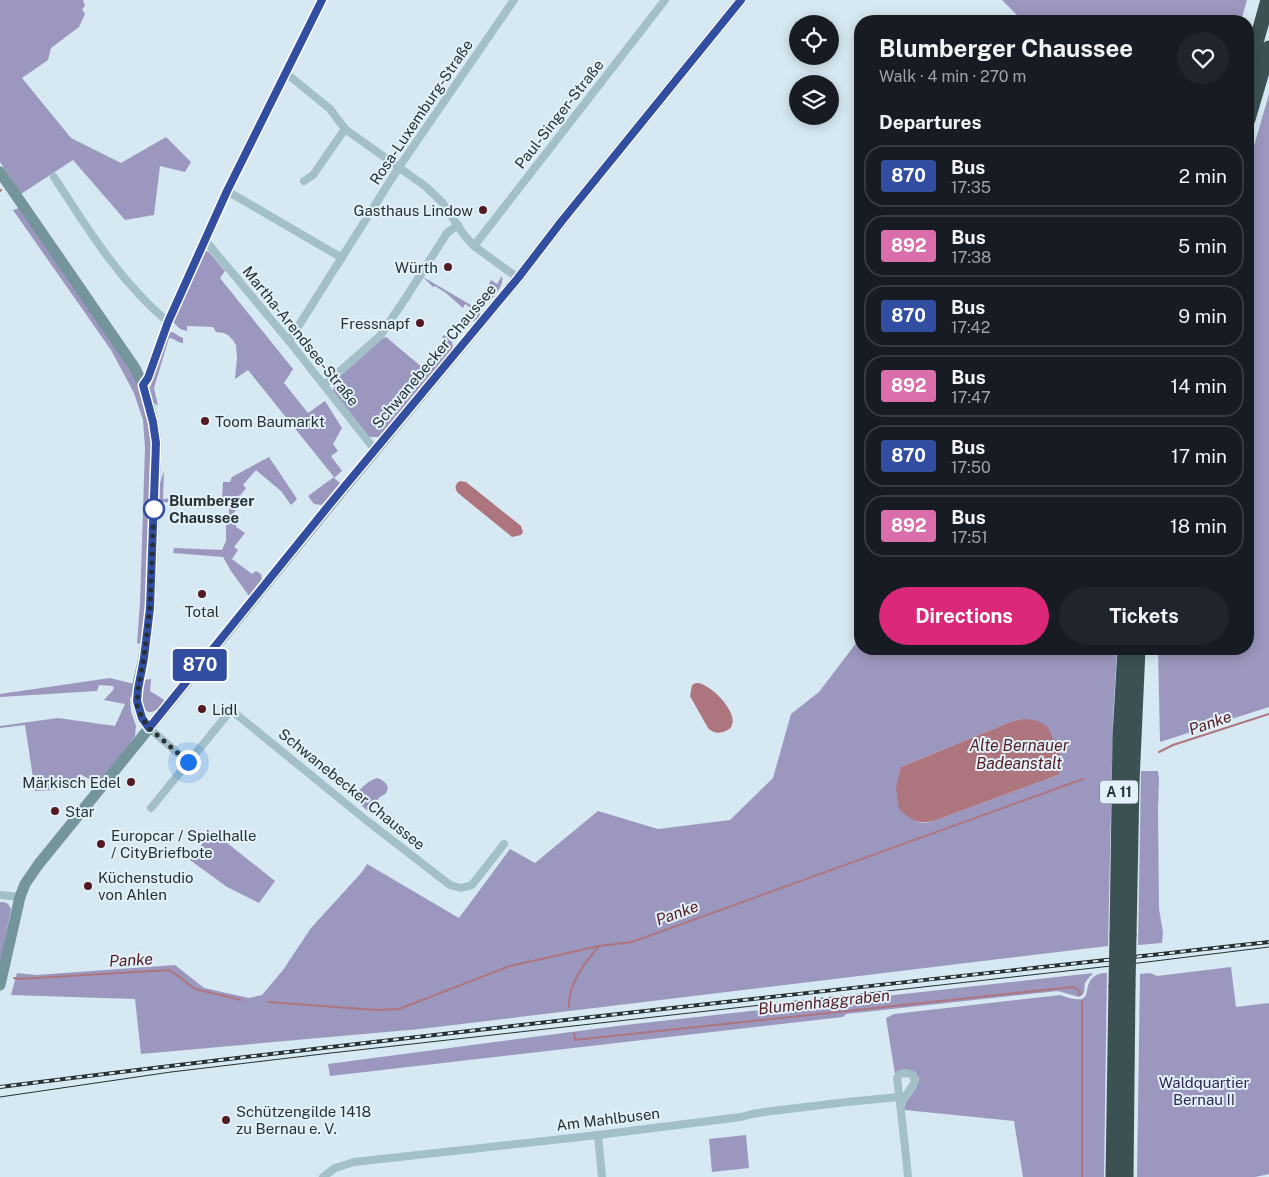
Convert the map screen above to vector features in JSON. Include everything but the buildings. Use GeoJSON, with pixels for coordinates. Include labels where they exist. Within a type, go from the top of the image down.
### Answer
{"type":"FeatureCollection","features":[{"type":"Feature","properties":{"kind":"highway"},"geometry":{"type":"LineString","coordinates":[[1254,50],[1268,0]]}},
{"type":"Feature","properties":{"kind":"highway"},"geometry":{"type":"LineString","coordinates":[[1254,99],[1269,48]]}},
{"type":"Feature","properties":{"kind":"highway","name":"A 11"},"geometry":{"type":"LineString","coordinates":[[1113,1177],[1122,986],[1120,736],[1125,655]]}},
{"type":"Feature","properties":{"kind":"highway","name":"A 11"},"geometry":{"type":"LineString","coordinates":[[1123,936],[1138,655]]}},
{"type":"Feature","properties":{"kind":"highway","name":"A 11"},"geometry":{"type":"LineString","coordinates":[[1122,986],[1126,1177]]}},
{"type":"Feature","properties":{"kind":"main road","name":"Schwanebecker Chaussee"},"geometry":{"type":"LineString","coordinates":[[0,985],[20,897],[25,884],[38,866],[518,278],[741,0]]}},
{"type":"Feature","properties":{"kind":"main road"},"geometry":{"type":"LineString","coordinates":[[0,172],[135,368],[143,385],[153,422],[156,443],[150,608],[137,701],[142,718],[149,728]]}},
{"type":"Feature","properties":{"kind":"street"},"geometry":{"type":"LineString","coordinates":[[143,385],[148,378],[168,322],[227,191],[322,0]]}},
{"type":"Feature","properties":{"kind":"street","name":"Rosa-Luxemburg-Straße"},"geometry":{"type":"LineString","coordinates":[[289,341],[399,167],[514,0]]}},
{"type":"Feature","properties":{"kind":"street","name":"Paul-Singer-Straße"},"geometry":{"type":"LineString","coordinates":[[474,246],[666,0]]}},
{"type":"Feature","properties":{"kind":"street"},"geometry":{"type":"LineString","coordinates":[[285,74],[330,109],[345,129],[435,195],[474,246],[518,278]]}},
{"type":"Feature","properties":{"kind":"street"},"geometry":{"type":"LineString","coordinates":[[304,181],[313,175],[345,129]]}},
{"type":"Feature","properties":{"kind":"street"},"geometry":{"type":"LineString","coordinates":[[54,177],[90,233],[121,275],[168,322]]}},
{"type":"Feature","properties":{"kind":"street"},"geometry":{"type":"LineString","coordinates":[[227,191],[342,258]]}},
{"type":"Feature","properties":{"kind":"street"},"geometry":{"type":"LineString","coordinates":[[324,385],[380,336],[447,233],[458,225]]}},
{"type":"Feature","properties":{"kind":"street","name":"Martha-Arendsee-Straße"},"geometry":{"type":"LineString","coordinates":[[205,240],[376,450]]}},
{"type":"Feature","properties":{"kind":"street","name":"Schwanebecker Chaussee"},"geometry":{"type":"LineString","coordinates":[[151,808],[231,710],[366,820],[450,885],[461,888],[472,885],[504,844]]}},
{"type":"Feature","properties":{"kind":"street"},"geometry":{"type":"LineString","coordinates":[[149,728],[188,762]]}},
{"type":"Feature","properties":{"kind":"street"},"geometry":{"type":"LineString","coordinates":[[0,895],[20,897]]}},
{"type":"Feature","properties":{"kind":"street","name":"Am Mahlbusen"},"geometry":{"type":"LineString","coordinates":[[323,1177],[335,1168],[354,1162],[598,1135],[741,1117],[791,1108],[900,1101],[908,1177]]}},
{"type":"Feature","properties":{"kind":"street"},"geometry":{"type":"LineString","coordinates":[[598,1135],[602,1177]]}},
{"type":"Feature","properties":{"kind":"green space"},"geometry":{"type":"Polygon","coordinates":[[[0,0],[83,0],[85,6],[82,9],[85,14],[79,27],[51,48],[48,60],[22,78],[71,138],[121,163],[166,137],[191,162],[185,172],[160,166],[154,215],[125,220],[73,160],[21,194],[0,162],[0,0]]]}},
{"type":"Feature","properties":{"kind":"green space"},"geometry":{"type":"Polygon","coordinates":[[[1002,0],[1247,0],[1243,15],[1017,15],[1002,0]]]}},
{"type":"Feature","properties":{"kind":"green space"},"geometry":{"type":"Polygon","coordinates":[[[1269,94],[1269,707],[1160,742],[1158,655],[1254,655],[1254,146],[1269,94]]]}},
{"type":"Feature","properties":{"kind":"green space"},"geometry":{"type":"Polygon","coordinates":[[[19,208],[129,366],[145,403],[150,437],[151,485],[142,645],[137,643],[145,448],[143,420],[134,393],[111,350],[13,210],[19,208]]]}},
{"type":"Feature","properties":{"kind":"green space"},"geometry":{"type":"Polygon","coordinates":[[[203,250],[209,252],[225,271],[220,278],[293,369],[284,383],[308,413],[325,401],[342,428],[333,444],[338,451],[331,456],[342,471],[334,478],[340,483],[322,505],[314,504],[308,496],[334,477],[248,370],[235,379],[237,358],[236,345],[233,340],[224,333],[216,332],[213,327],[187,326],[187,331],[180,329],[172,321],[203,250]]]}},
{"type":"Feature","properties":{"kind":"green space"},"geometry":{"type":"Polygon","coordinates":[[[502,276],[502,283],[499,289],[490,301],[488,300],[479,312],[481,315],[474,321],[469,317],[474,310],[465,304],[463,308],[446,293],[435,286],[433,287],[423,277],[476,308],[491,286],[489,284],[491,280],[497,284],[502,276]]]}},
{"type":"Feature","properties":{"kind":"green space"},"geometry":{"type":"Polygon","coordinates":[[[172,332],[183,338],[183,343],[169,338],[154,388],[158,406],[154,403],[150,388],[168,333],[172,332]]]}},
{"type":"Feature","properties":{"kind":"green space"},"geometry":{"type":"Polygon","coordinates":[[[444,335],[452,342],[453,349],[380,437],[369,437],[333,393],[334,384],[338,378],[386,337],[423,368],[446,341],[442,337],[444,335]]]}},
{"type":"Feature","properties":{"kind":"green space"},"geometry":{"type":"Polygon","coordinates":[[[269,457],[297,499],[291,505],[281,491],[256,470],[243,485],[246,488],[232,506],[236,510],[232,515],[236,518],[236,527],[245,533],[234,547],[238,550],[232,559],[252,574],[256,571],[261,574],[262,579],[249,596],[223,557],[173,553],[174,548],[222,550],[226,541],[226,519],[229,518],[229,504],[163,502],[162,512],[159,513],[160,483],[164,471],[163,499],[222,500],[223,482],[230,482],[232,477],[269,457]]]}},
{"type":"Feature","properties":{"kind":"green space"},"geometry":{"type":"Polygon","coordinates":[[[854,646],[854,655],[1117,655],[1113,718],[1108,946],[420,1029],[141,1054],[135,999],[11,995],[17,973],[36,975],[175,965],[204,988],[249,998],[262,995],[283,970],[311,928],[362,872],[367,864],[459,918],[510,849],[535,863],[598,811],[658,829],[730,820],[773,778],[791,714],[819,692],[854,646]],[[1022,719],[1010,722],[901,767],[916,822],[934,821],[1058,775],[1022,719]]]}},
{"type":"Feature","properties":{"kind":"green space"},"geometry":{"type":"Polygon","coordinates":[[[110,678],[134,684],[130,699],[131,712],[136,726],[135,736],[101,780],[95,781],[80,774],[70,789],[35,791],[25,725],[0,728],[0,726],[58,718],[115,726],[125,704],[104,700],[114,689],[113,686],[99,685],[97,691],[0,697],[0,694],[110,678]]]}},
{"type":"Feature","properties":{"kind":"green space"},"geometry":{"type":"Polygon","coordinates":[[[151,679],[150,691],[166,701],[152,712],[144,708],[142,696],[144,680],[151,679]]]}},
{"type":"Feature","properties":{"kind":"green space"},"geometry":{"type":"Polygon","coordinates":[[[1141,771],[1158,771],[1159,778],[1159,909],[1163,932],[1162,943],[1138,945],[1141,771]]]}},
{"type":"Feature","properties":{"kind":"green space"},"geometry":{"type":"Polygon","coordinates":[[[373,779],[382,780],[388,788],[386,793],[380,797],[369,812],[353,798],[373,779]]]}},
{"type":"Feature","properties":{"kind":"green space"},"geometry":{"type":"Polygon","coordinates":[[[212,831],[275,881],[259,903],[227,887],[190,860],[212,831]]]}},
{"type":"Feature","properties":{"kind":"green space"},"geometry":{"type":"Polygon","coordinates":[[[0,902],[7,903],[11,909],[1,959],[0,959],[0,902]]]}},
{"type":"Feature","properties":{"kind":"green space","name":"Waldquartier Bernau II"},"geometry":{"type":"Polygon","coordinates":[[[1231,967],[1236,1007],[1269,1003],[1269,1174],[1255,1177],[1137,1177],[1140,974],[1150,973],[1157,976],[1231,967]]]}},
{"type":"Feature","properties":{"kind":"green space"},"geometry":{"type":"Polygon","coordinates":[[[1093,973],[1085,983],[1084,993],[1079,997],[1058,991],[846,1014],[843,1017],[330,1076],[328,1064],[625,1025],[1093,973]]]}},
{"type":"Feature","properties":{"kind":"green space"},"geometry":{"type":"Polygon","coordinates":[[[1107,973],[1104,1177],[1023,1177],[1014,1121],[905,1110],[904,1107],[917,1086],[919,1078],[914,1072],[899,1071],[895,1074],[886,1018],[894,1014],[1060,995],[1081,999],[1085,997],[1092,978],[1107,973]]]}},
{"type":"Feature","properties":{"kind":"green space"},"geometry":{"type":"Polygon","coordinates":[[[746,1135],[749,1168],[712,1172],[709,1139],[746,1135]]]}},
{"type":"Feature","properties":{"kind":"water"},"geometry":{"type":"Polygon","coordinates":[[[460,481],[466,482],[521,526],[523,532],[521,535],[512,537],[458,493],[456,486],[460,481]]]}},
{"type":"Feature","properties":{"kind":"water"},"geometry":{"type":"Polygon","coordinates":[[[696,683],[711,689],[726,704],[733,721],[731,728],[719,733],[713,732],[708,728],[690,696],[692,685],[696,683]]]}},
{"type":"Feature","properties":{"kind":"water","name":"Alte Bernauer Badeanstalt"},"geometry":{"type":"Polygon","coordinates":[[[1022,719],[1036,720],[1048,727],[1062,760],[1058,775],[934,821],[915,821],[899,809],[896,788],[901,767],[1010,722],[1022,719]]]}},
{"type":"Feature","properties":{"kind":"waterway","name":"Panke"},"geometry":{"type":"LineString","coordinates":[[1159,752],[1173,745],[1269,714]]}},
{"type":"Feature","properties":{"kind":"waterway","name":"Panke"},"geometry":{"type":"LineString","coordinates":[[268,1002],[376,1010],[399,1009],[510,966],[599,946],[632,942],[1083,779]]}},
{"type":"Feature","properties":{"kind":"waterway"},"geometry":{"type":"LineString","coordinates":[[569,1007],[569,998],[574,982],[583,966],[599,946]]}},
{"type":"Feature","properties":{"kind":"waterway","name":"Panke"},"geometry":{"type":"LineString","coordinates":[[14,978],[170,970],[195,989],[241,1000]]}},
{"type":"Feature","properties":{"kind":"waterway","name":"Blumenhaggraben"},"geometry":{"type":"LineString","coordinates":[[574,1033],[575,1040],[1072,987],[1077,989],[1080,994]]}},
{"type":"Feature","properties":{"kind":"waterway"},"geometry":{"type":"LineString","coordinates":[[1082,1001],[1082,1177]]}},
{"type":"Feature","properties":{"kind":"tram line"},"geometry":{"type":"LineString","coordinates":[[0,1097],[171,1072],[331,1053],[1269,947]]}},
{"type":"Feature","properties":{"kind":"railway"},"geometry":{"type":"LineString","coordinates":[[0,1087],[475,1030],[1269,942]]}},
{"type":"Feature","properties":{"kind":"bus line","name":"870"},"geometry":{"type":"LineString","coordinates":[[322,0],[227,191],[168,322],[148,378],[143,385],[153,422],[156,443],[150,608],[137,701],[142,718],[149,728],[330,504],[518,278],[741,0]]}},
{"type":"Feature","properties":{"kind":"place","name":"Gasthaus Lindow"},"geometry":{"type":"Point","coordinates":[483,210]}},
{"type":"Feature","properties":{"kind":"place","name":"Würth"},"geometry":{"type":"Point","coordinates":[448,267]}},
{"type":"Feature","properties":{"kind":"place","name":"Fressnapf"},"geometry":{"type":"Point","coordinates":[420,323]}},
{"type":"Feature","properties":{"kind":"place","name":"Toom Baumarkt"},"geometry":{"type":"Point","coordinates":[205,421]}},
{"type":"Feature","properties":{"kind":"place","name":"Blumberger Chaussee"},"geometry":{"type":"Point","coordinates":[154,509]}},
{"type":"Feature","properties":{"kind":"place","name":"Total"},"geometry":{"type":"Point","coordinates":[202,594]}},
{"type":"Feature","properties":{"kind":"place","name":"Lidl"},"geometry":{"type":"Point","coordinates":[202,709]}},
{"type":"Feature","properties":{"kind":"place","name":"Märkisch Edel"},"geometry":{"type":"Point","coordinates":[131,782]}},
{"type":"Feature","properties":{"kind":"place","name":"Star"},"geometry":{"type":"Point","coordinates":[55,811]}},
{"type":"Feature","properties":{"kind":"place","name":"Europcar / Spielhalle / CityBriefbote"},"geometry":{"type":"Point","coordinates":[101,844]}},
{"type":"Feature","properties":{"kind":"place","name":"Küchenstudio von Ahlen"},"geometry":{"type":"Point","coordinates":[88,886]}},
{"type":"Feature","properties":{"kind":"place","name":"Schützengilde 1418 zu Bernau e. V."},"geometry":{"type":"Point","coordinates":[226,1120]}},
{"type":"Feature","properties":{"kind":"route"},"geometry":{"type":"LineString","coordinates":[[154,509],[150,608],[137,705],[142,718],[149,728],[188,762]]}}]}
